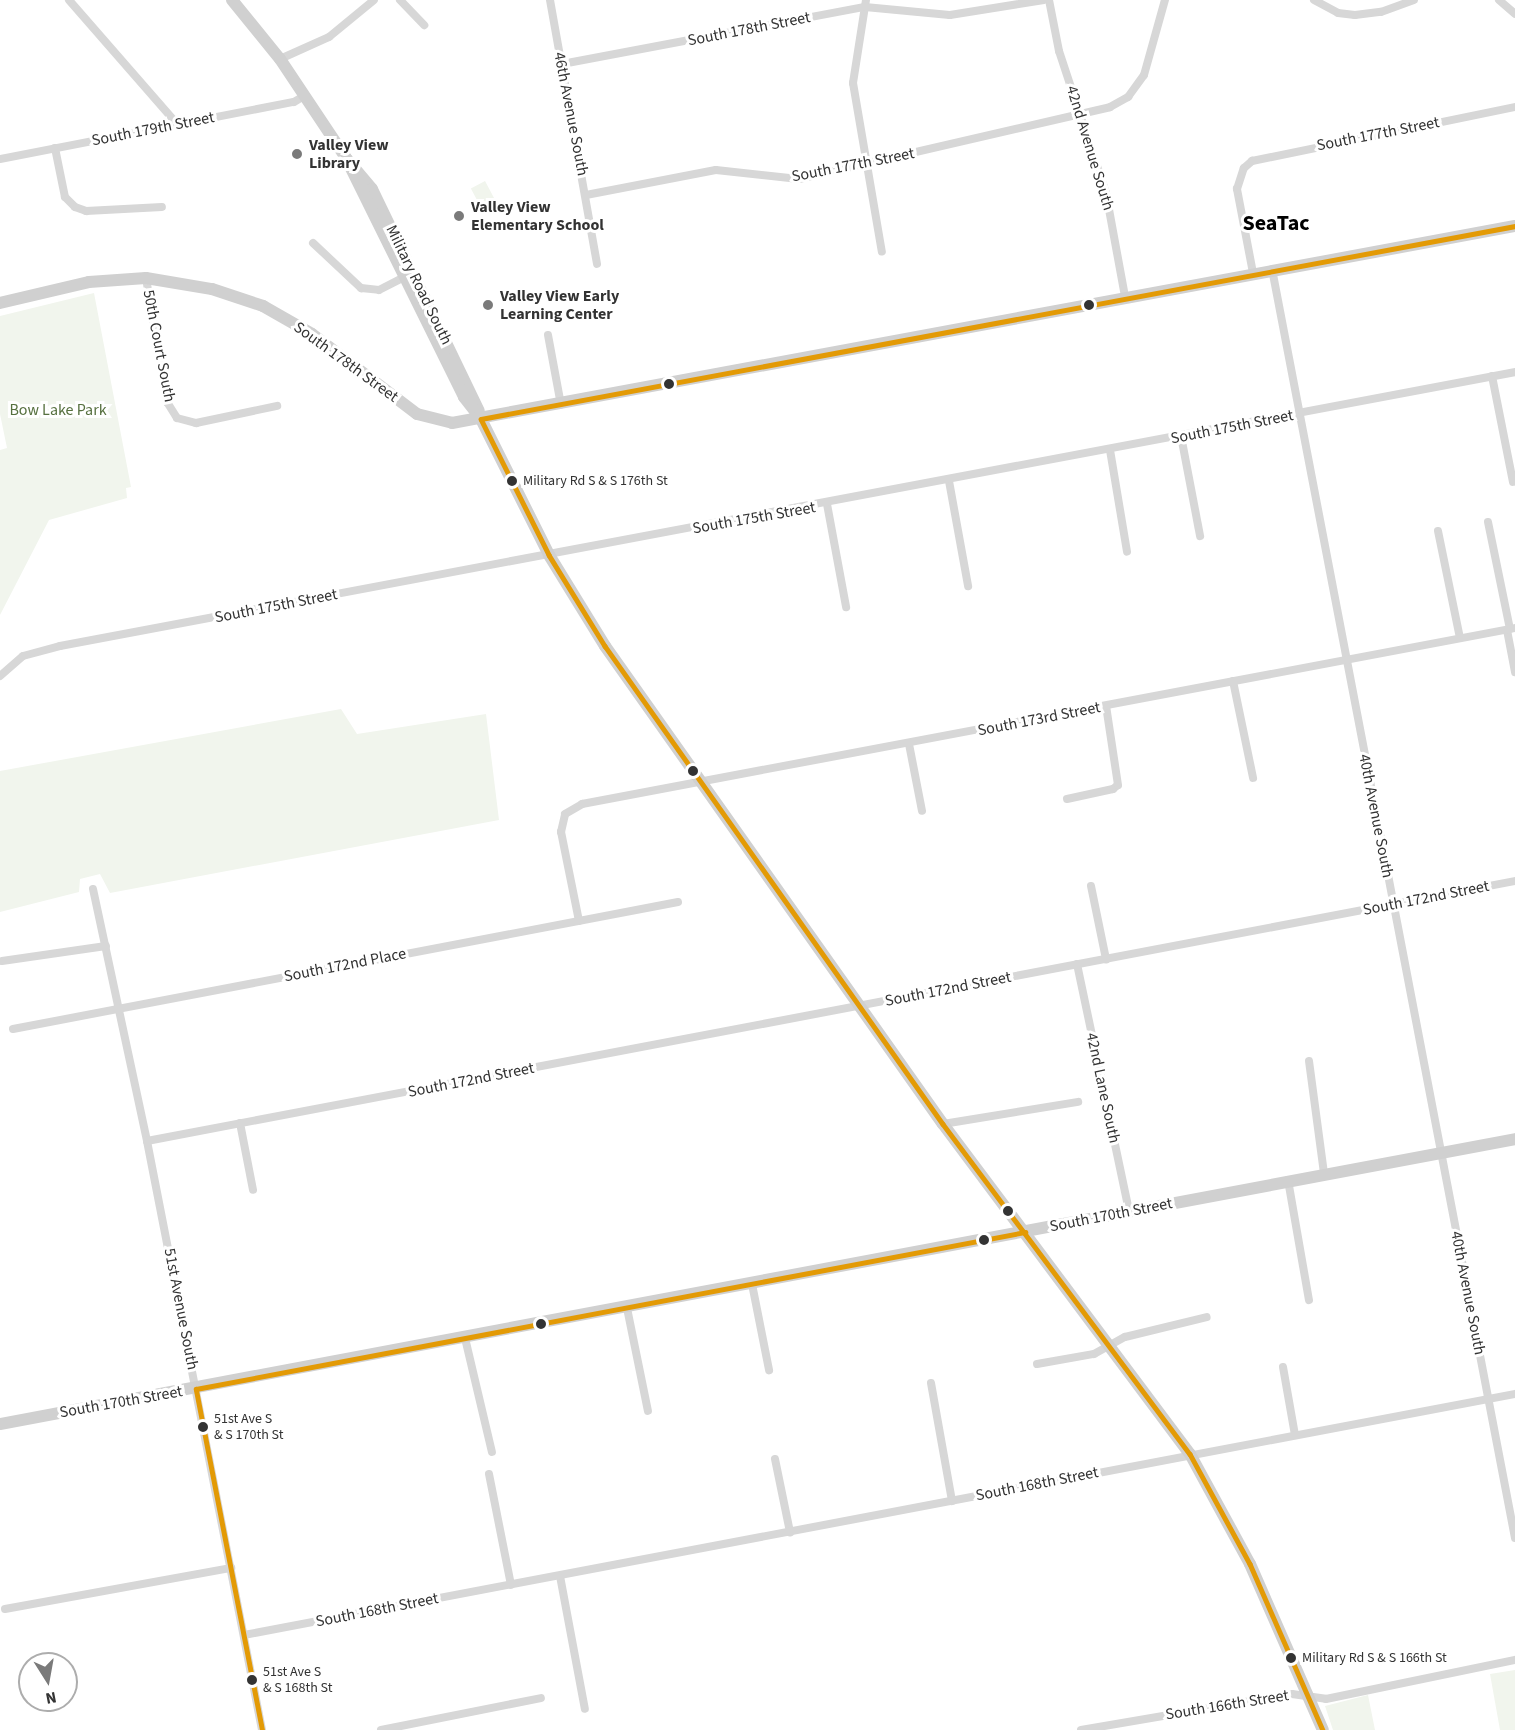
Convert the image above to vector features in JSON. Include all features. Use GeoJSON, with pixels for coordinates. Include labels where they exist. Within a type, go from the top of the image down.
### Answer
{"type":"FeatureCollection","features":[{"type":"Feature","properties":{"kind":"street"},"geometry":{"type":"LineString","coordinates":[[69,0],[177,124]]}},
{"type":"Feature","properties":{"kind":"street","name":"Military Road South"},"geometry":{"type":"LineString","coordinates":[[232,0],[280,59],[346,158],[372,189],[408,275],[476,402],[481,419],[549,555],[605,646],[943,1124],[1190,1454],[1250,1564],[1323,1730]]}},
{"type":"Feature","properties":{"kind":"street"},"geometry":{"type":"LineString","coordinates":[[280,59],[329,37],[374,0]]}},
{"type":"Feature","properties":{"kind":"street"},"geometry":{"type":"LineString","coordinates":[[400,0],[424,24]]}},
{"type":"Feature","properties":{"kind":"street","name":"46th Avenue South"},"geometry":{"type":"LineString","coordinates":[[550,0],[597,264]]}},
{"type":"Feature","properties":{"kind":"street","name":"South 178th Street"},"geometry":{"type":"LineString","coordinates":[[562,64],[865,4],[950,15],[1044,0]]}},
{"type":"Feature","properties":{"kind":"street","name":"42nd Avenue South"},"geometry":{"type":"LineString","coordinates":[[1049,0],[1059,51],[1106,193],[1125,297]]}},
{"type":"Feature","properties":{"kind":"street","name":"South 177th Street"},"geometry":{"type":"LineString","coordinates":[[586,195],[716,170],[799,179],[1082,116],[1128,97],[1138,85],[1144,75],[1165,0]]}},
{"type":"Feature","properties":{"kind":"street"},"geometry":{"type":"LineString","coordinates":[[1314,0],[1338,13],[1355,15],[1381,12],[1414,0]]}},
{"type":"Feature","properties":{"kind":"street"},"geometry":{"type":"LineString","coordinates":[[1499,0],[1515,14]]}},
{"type":"Feature","properties":{"kind":"street"},"geometry":{"type":"LineString","coordinates":[[865,4],[853,83],[864,165],[882,252]]}},
{"type":"Feature","properties":{"kind":"street","name":"South 179th Street"},"geometry":{"type":"LineString","coordinates":[[0,159],[294,102],[304,96]]}},
{"type":"Feature","properties":{"kind":"street","name":"South 177th Street"},"geometry":{"type":"LineString","coordinates":[[1253,273],[1237,189],[1244,168],[1261,157],[1515,106]]}},
{"type":"Feature","properties":{"kind":"street"},"geometry":{"type":"LineString","coordinates":[[55,148],[65,197],[75,207],[86,211],[162,207]]}},
{"type":"Feature","properties":{"kind":"street","name":"South 178th Street"},"geometry":{"type":"LineString","coordinates":[[0,303],[69,285],[146,278],[212,289],[263,306],[312,334],[417,414],[452,423],[561,405],[1272,269],[1515,226]]}},
{"type":"Feature","properties":{"kind":"street"},"geometry":{"type":"LineString","coordinates":[[313,243],[362,288],[379,290],[408,275]]}},
{"type":"Feature","properties":{"kind":"street","name":"40th Avenue South"},"geometry":{"type":"LineString","coordinates":[[1272,269],[1515,1538]]}},
{"type":"Feature","properties":{"kind":"street","name":"50th Court South"},"geometry":{"type":"LineString","coordinates":[[146,278],[167,402],[177,418],[196,423],[277,406]]}},
{"type":"Feature","properties":{"kind":"street"},"geometry":{"type":"LineString","coordinates":[[548,335],[561,405]]}},
{"type":"Feature","properties":{"kind":"street","name":"South 175th Street"},"geometry":{"type":"LineString","coordinates":[[0,676],[23,656],[51,648],[949,481],[1515,372]]}},
{"type":"Feature","properties":{"kind":"street"},"geometry":{"type":"LineString","coordinates":[[1492,376],[1513,483]]}},
{"type":"Feature","properties":{"kind":"street"},"geometry":{"type":"LineString","coordinates":[[1181,436],[1200,536]]}},
{"type":"Feature","properties":{"kind":"street"},"geometry":{"type":"LineString","coordinates":[[1110,450],[1127,552]]}},
{"type":"Feature","properties":{"kind":"street"},"geometry":{"type":"LineString","coordinates":[[949,481],[968,586]]}},
{"type":"Feature","properties":{"kind":"street"},"geometry":{"type":"LineString","coordinates":[[827,504],[846,607]]}},
{"type":"Feature","properties":{"kind":"street"},"geometry":{"type":"LineString","coordinates":[[1488,522],[1511,629],[1515,672]]}},
{"type":"Feature","properties":{"kind":"street"},"geometry":{"type":"LineString","coordinates":[[1438,531],[1460,638]]}},
{"type":"Feature","properties":{"kind":"street","name":"South 173rd Street"},"geometry":{"type":"LineString","coordinates":[[579,921],[561,832],[566,814],[582,804],[1511,629]]}},
{"type":"Feature","properties":{"kind":"street"},"geometry":{"type":"LineString","coordinates":[[1233,681],[1253,778]]}},
{"type":"Feature","properties":{"kind":"street"},"geometry":{"type":"LineString","coordinates":[[1067,799],[1113,789],[1118,785],[1106,706]]}},
{"type":"Feature","properties":{"kind":"street"},"geometry":{"type":"LineString","coordinates":[[909,744],[922,811]]}},
{"type":"Feature","properties":{"kind":"street","name":"South 172nd Street"},"geometry":{"type":"LineString","coordinates":[[147,1141],[1515,881]]}},
{"type":"Feature","properties":{"kind":"street"},"geometry":{"type":"LineString","coordinates":[[1091,886],[1106,959]]}},
{"type":"Feature","properties":{"kind":"street","name":"51st Avenue South"},"geometry":{"type":"LineString","coordinates":[[93,889],[147,1141],[262,1730]]}},
{"type":"Feature","properties":{"kind":"street","name":"South 172nd Place"},"geometry":{"type":"LineString","coordinates":[[13,1029],[678,902]]}},
{"type":"Feature","properties":{"kind":"street"},"geometry":{"type":"LineString","coordinates":[[2,961],[106,946]]}},
{"type":"Feature","properties":{"kind":"street","name":"42nd Lane South"},"geometry":{"type":"LineString","coordinates":[[1077,964],[1129,1211]]}},
{"type":"Feature","properties":{"kind":"street"},"geometry":{"type":"LineString","coordinates":[[1309,1061],[1324,1174]]}},
{"type":"Feature","properties":{"kind":"street"},"geometry":{"type":"LineString","coordinates":[[943,1124],[1078,1102]]}},
{"type":"Feature","properties":{"kind":"street"},"geometry":{"type":"LineString","coordinates":[[240,1123],[253,1191]]}},
{"type":"Feature","properties":{"kind":"street","name":"South 170th Street"},"geometry":{"type":"LineString","coordinates":[[0,1424],[627,1308],[1287,1180],[1515,1139]]}},
{"type":"Feature","properties":{"kind":"street"},"geometry":{"type":"LineString","coordinates":[[1287,1180],[1309,1300]]}},
{"type":"Feature","properties":{"kind":"street"},"geometry":{"type":"LineString","coordinates":[[752,1284],[769,1370]]}},
{"type":"Feature","properties":{"kind":"street"},"geometry":{"type":"LineString","coordinates":[[627,1308],[648,1411]]}},
{"type":"Feature","properties":{"kind":"street"},"geometry":{"type":"LineString","coordinates":[[1037,1364],[1109,1347],[1155,1328],[1207,1317]]}},
{"type":"Feature","properties":{"kind":"street"},"geometry":{"type":"LineString","coordinates":[[465,1338],[492,1452]]}},
{"type":"Feature","properties":{"kind":"street"},"geometry":{"type":"LineString","coordinates":[[1283,1367],[1295,1435]]}},
{"type":"Feature","properties":{"kind":"street"},"geometry":{"type":"LineString","coordinates":[[931,1383],[952,1501]]}},
{"type":"Feature","properties":{"kind":"street","name":"South 168th Street"},"geometry":{"type":"LineString","coordinates":[[244,1635],[1515,1394]]}},
{"type":"Feature","properties":{"kind":"street"},"geometry":{"type":"LineString","coordinates":[[775,1460],[790,1532]]}},
{"type":"Feature","properties":{"kind":"street"},"geometry":{"type":"LineString","coordinates":[[489,1474],[511,1585]]}},
{"type":"Feature","properties":{"kind":"street"},"geometry":{"type":"LineString","coordinates":[[5,1609],[231,1568]]}},
{"type":"Feature","properties":{"kind":"street"},"geometry":{"type":"LineString","coordinates":[[560,1576],[585,1709]]}},
{"type":"Feature","properties":{"kind":"street","name":"South 166th Street"},"geometry":{"type":"LineString","coordinates":[[1081,1730],[1224,1703],[1292,1694],[1326,1698],[1515,1660]]}},
{"type":"Feature","properties":{"kind":"street"},"geometry":{"type":"LineString","coordinates":[[381,1730],[541,1698]]}},
{"type":"Feature","properties":{"kind":"green space"},"geometry":{"type":"Polygon","coordinates":[[[485,181],[495,200],[481,207],[471,189],[485,181]]]}},
{"type":"Feature","properties":{"kind":"green space","name":"Bow Lake Park"},"geometry":{"type":"Polygon","coordinates":[[[94,293],[131,487],[126,488],[127,498],[49,520],[0,615],[0,450],[7,448],[0,414],[0,316],[94,293]]]}},
{"type":"Feature","properties":{"kind":"green space"},"geometry":{"type":"Polygon","coordinates":[[[341,709],[357,734],[486,714],[499,820],[110,893],[100,874],[80,879],[79,892],[0,912],[0,771],[341,709]]]}},
{"type":"Feature","properties":{"kind":"green space"},"geometry":{"type":"Polygon","coordinates":[[[1515,1670],[1515,1730],[1500,1730],[1490,1674],[1515,1670]]]}},
{"type":"Feature","properties":{"kind":"green space"},"geometry":{"type":"Polygon","coordinates":[[[1368,1695],[1375,1730],[1333,1730],[1325,1706],[1368,1695]]]}},
{"type":"Feature","properties":{"kind":"transit line"},"geometry":{"type":"LineString","coordinates":[[481,419],[1515,226]]}},
{"type":"Feature","properties":{"kind":"transit line"},"geometry":{"type":"LineString","coordinates":[[481,419],[549,555],[605,646],[943,1124],[1190,1454],[1250,1564],[1323,1730]]}},
{"type":"Feature","properties":{"kind":"transit line"},"geometry":{"type":"LineString","coordinates":[[262,1730],[196,1389],[1025,1232]]}},
{"type":"Feature","properties":{"kind":"place","name":"Valley View Library"},"geometry":{"type":"Point","coordinates":[297,154]}},
{"type":"Feature","properties":{"kind":"place","name":"Valley View Elementary School"},"geometry":{"type":"Point","coordinates":[459,216]}},
{"type":"Feature","properties":{"kind":"place","name":"Valley View Early Learning Center"},"geometry":{"type":"Point","coordinates":[488,305]}},
{"type":"Feature","properties":{"kind":"place","name":"Military Rd S & S 176th St"},"geometry":{"type":"Point","coordinates":[512,481]}},
{"type":"Feature","properties":{"kind":"place","name":"51st Ave S & S 170th St"},"geometry":{"type":"Point","coordinates":[203,1427]}},
{"type":"Feature","properties":{"kind":"place","name":"Military Rd S & S 166th St"},"geometry":{"type":"Point","coordinates":[1291,1658]}},
{"type":"Feature","properties":{"kind":"place","name":"51st Ave S & S 168th St"},"geometry":{"type":"Point","coordinates":[252,1680]}},
{"type":"Feature","properties":{"kind":"district","name":"SeaTac"},"geometry":{"type":"Point","coordinates":[1276,224]}}]}
